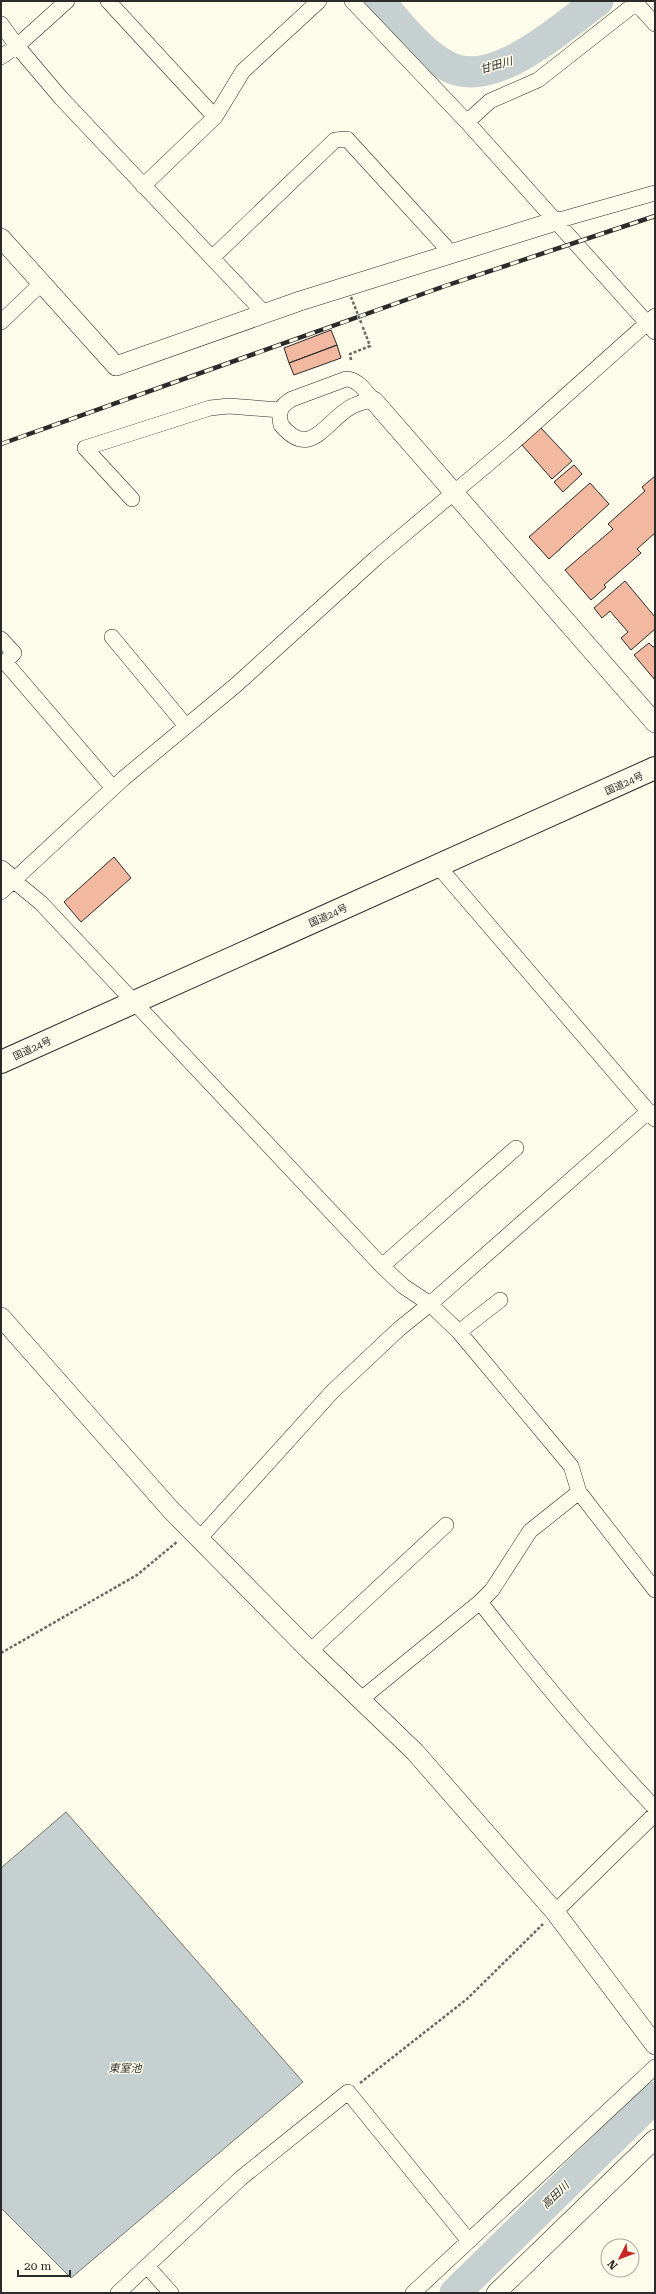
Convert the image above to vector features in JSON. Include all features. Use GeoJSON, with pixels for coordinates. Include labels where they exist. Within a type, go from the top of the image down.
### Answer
{"type":"FeatureCollection","features":[{"type":"Feature","properties":{"kind":"highway","name":"国道24号"},"geometry":{"type":"LineString","coordinates":[[1,1062],[655,768]]}},
{"type":"Feature","properties":{"kind":"street"},"geometry":{"type":"LineString","coordinates":[[1,57],[17,46],[67,1]]}},
{"type":"Feature","properties":{"kind":"street"},"geometry":{"type":"LineString","coordinates":[[108,1],[215,117]]}},
{"type":"Feature","properties":{"kind":"street"},"geometry":{"type":"LineString","coordinates":[[143,186],[215,117],[243,71],[319,1]]}},
{"type":"Feature","properties":{"kind":"street"},"geometry":{"type":"LineString","coordinates":[[352,1],[467,122],[556,222],[652,324],[376,558],[236,685],[5,881],[41,903],[132,1002],[382,1266],[404,1286],[430,1304],[459,1332],[571,1466],[579,1492],[655,1590]]}},
{"type":"Feature","properties":{"kind":"street"},"geometry":{"type":"LineString","coordinates":[[467,122],[490,101],[538,80],[636,3],[655,24]]}},
{"type":"Feature","properties":{"kind":"street"},"geometry":{"type":"LineString","coordinates":[[1,24],[17,46],[61,98],[265,314]]}},
{"type":"Feature","properties":{"kind":"street"},"geometry":{"type":"LineString","coordinates":[[212,257],[335,140],[347,140],[452,254]]}},
{"type":"Feature","properties":{"kind":"street"},"geometry":{"type":"LineString","coordinates":[[1,238],[116,366],[300,301],[655,193]]}},
{"type":"Feature","properties":{"kind":"street"},"geometry":{"type":"LineString","coordinates":[[1,322],[42,283]]}},
{"type":"Feature","properties":{"kind":"street"},"geometry":{"type":"LineString","coordinates":[[132,499],[85,448],[210,408],[229,406],[280,410],[292,399],[346,379],[352,379],[374,401],[455,492],[655,723]]}},
{"type":"Feature","properties":{"kind":"street"},"geometry":{"type":"LineString","coordinates":[[280,410],[281,425],[298,440],[306,441],[314,438],[351,405],[363,400],[374,401]]}},
{"type":"Feature","properties":{"kind":"street"},"geometry":{"type":"LineString","coordinates":[[112,637],[186,726]]}},
{"type":"Feature","properties":{"kind":"street"},"geometry":{"type":"LineString","coordinates":[[1,639],[14,653],[5,662],[113,788]]}},
{"type":"Feature","properties":{"kind":"street"},"geometry":{"type":"LineString","coordinates":[[194,1534],[332,1392],[398,1329],[430,1304],[652,1115],[438,866]]}},
{"type":"Feature","properties":{"kind":"street"},"geometry":{"type":"LineString","coordinates":[[382,1266],[516,1148]]}},
{"type":"Feature","properties":{"kind":"street"},"geometry":{"type":"LineString","coordinates":[[459,1332],[500,1300]]}},
{"type":"Feature","properties":{"kind":"street"},"geometry":{"type":"LineString","coordinates":[[1,1317],[194,1534],[310,1651],[415,1752],[555,1912],[655,2045]]}},
{"type":"Feature","properties":{"kind":"street"},"geometry":{"type":"LineString","coordinates":[[360,1700],[480,1602],[492,1590],[530,1531],[579,1492]]}},
{"type":"Feature","properties":{"kind":"street"},"geometry":{"type":"LineString","coordinates":[[310,1651],[446,1525]]}},
{"type":"Feature","properties":{"kind":"street"},"geometry":{"type":"LineString","coordinates":[[480,1602],[621,1773],[655,1808]]}},
{"type":"Feature","properties":{"kind":"street"},"geometry":{"type":"LineString","coordinates":[[555,1912],[655,1814]]}},
{"type":"Feature","properties":{"kind":"street"},"geometry":{"type":"LineString","coordinates":[[413,2293],[655,2067]]}},
{"type":"Feature","properties":{"kind":"street"},"geometry":{"type":"LineString","coordinates":[[118,2293],[241,2178],[348,2092],[469,2241]]}},
{"type":"Feature","properties":{"kind":"street"},"geometry":{"type":"LineString","coordinates":[[503,2291],[655,2139]]}},
{"type":"Feature","properties":{"kind":"street"},"geometry":{"type":"LineString","coordinates":[[147,2266],[171,2293]]}},
{"type":"Feature","properties":{"kind":"path"},"geometry":{"type":"LineString","coordinates":[[351,360],[350,354],[370,346],[352,297]]}},
{"type":"Feature","properties":{"kind":"path"},"geometry":{"type":"LineString","coordinates":[[1,1653],[137,1575],[194,1534]]}},
{"type":"Feature","properties":{"kind":"path"},"geometry":{"type":"LineString","coordinates":[[348,2092],[467,1999],[555,1912]]}},
{"type":"Feature","properties":{"kind":"water","name":"東室池"},"geometry":{"type":"Polygon","coordinates":[[[66,1812],[303,2082],[71,2278],[1,2208],[1,1868],[66,1812]]]}},
{"type":"Feature","properties":{"kind":"building"},"geometry":{"type":"Polygon","coordinates":[[[331,330],[337,345],[289,363],[284,348],[331,330]]]}},
{"type":"Feature","properties":{"kind":"building"},"geometry":{"type":"Polygon","coordinates":[[[337,345],[341,358],[294,375],[289,363],[337,345]]]}},
{"type":"Feature","properties":{"kind":"building"},"geometry":{"type":"Polygon","coordinates":[[[541,428],[572,461],[552,479],[522,445],[541,428]]]}},
{"type":"Feature","properties":{"kind":"building"},"geometry":{"type":"Polygon","coordinates":[[[574,465],[582,474],[563,492],[554,482],[574,465]]]}},
{"type":"Feature","properties":{"kind":"building"},"geometry":{"type":"Polygon","coordinates":[[[655,476],[655,533],[637,549],[641,553],[604,585],[606,587],[591,600],[565,570],[613,529],[608,524],[645,491],[642,487],[655,476]]]}},
{"type":"Feature","properties":{"kind":"building"},"geometry":{"type":"Polygon","coordinates":[[[590,483],[609,504],[549,559],[529,537],[590,483]]]}},
{"type":"Feature","properties":{"kind":"building"},"geometry":{"type":"Polygon","coordinates":[[[625,581],[655,617],[655,629],[631,650],[621,638],[628,632],[610,611],[602,618],[594,608],[625,581]]]}},
{"type":"Feature","properties":{"kind":"building"},"geometry":{"type":"Polygon","coordinates":[[[649,643],[653,647],[655,646],[655,680],[634,655],[649,643]]]}},
{"type":"Feature","properties":{"kind":"building"},"geometry":{"type":"Polygon","coordinates":[[[114,857],[131,878],[81,922],[64,902],[114,857]]]}},
{"type":"Feature","properties":{"kind":"waterway","name":"甘田川"},"geometry":{"type":"LineString","coordinates":[[379,1],[411,37],[429,54],[449,67],[467,72],[487,70],[507,63],[528,52],[548,39],[598,1]]}},
{"type":"Feature","properties":{"kind":"waterway","name":"高田川"},"geometry":{"type":"LineString","coordinates":[[455,2293],[655,2097]]}},
{"type":"Feature","properties":{"kind":"railway"},"geometry":{"type":"LineString","coordinates":[[1,444],[445,286],[655,216]]}}]}
